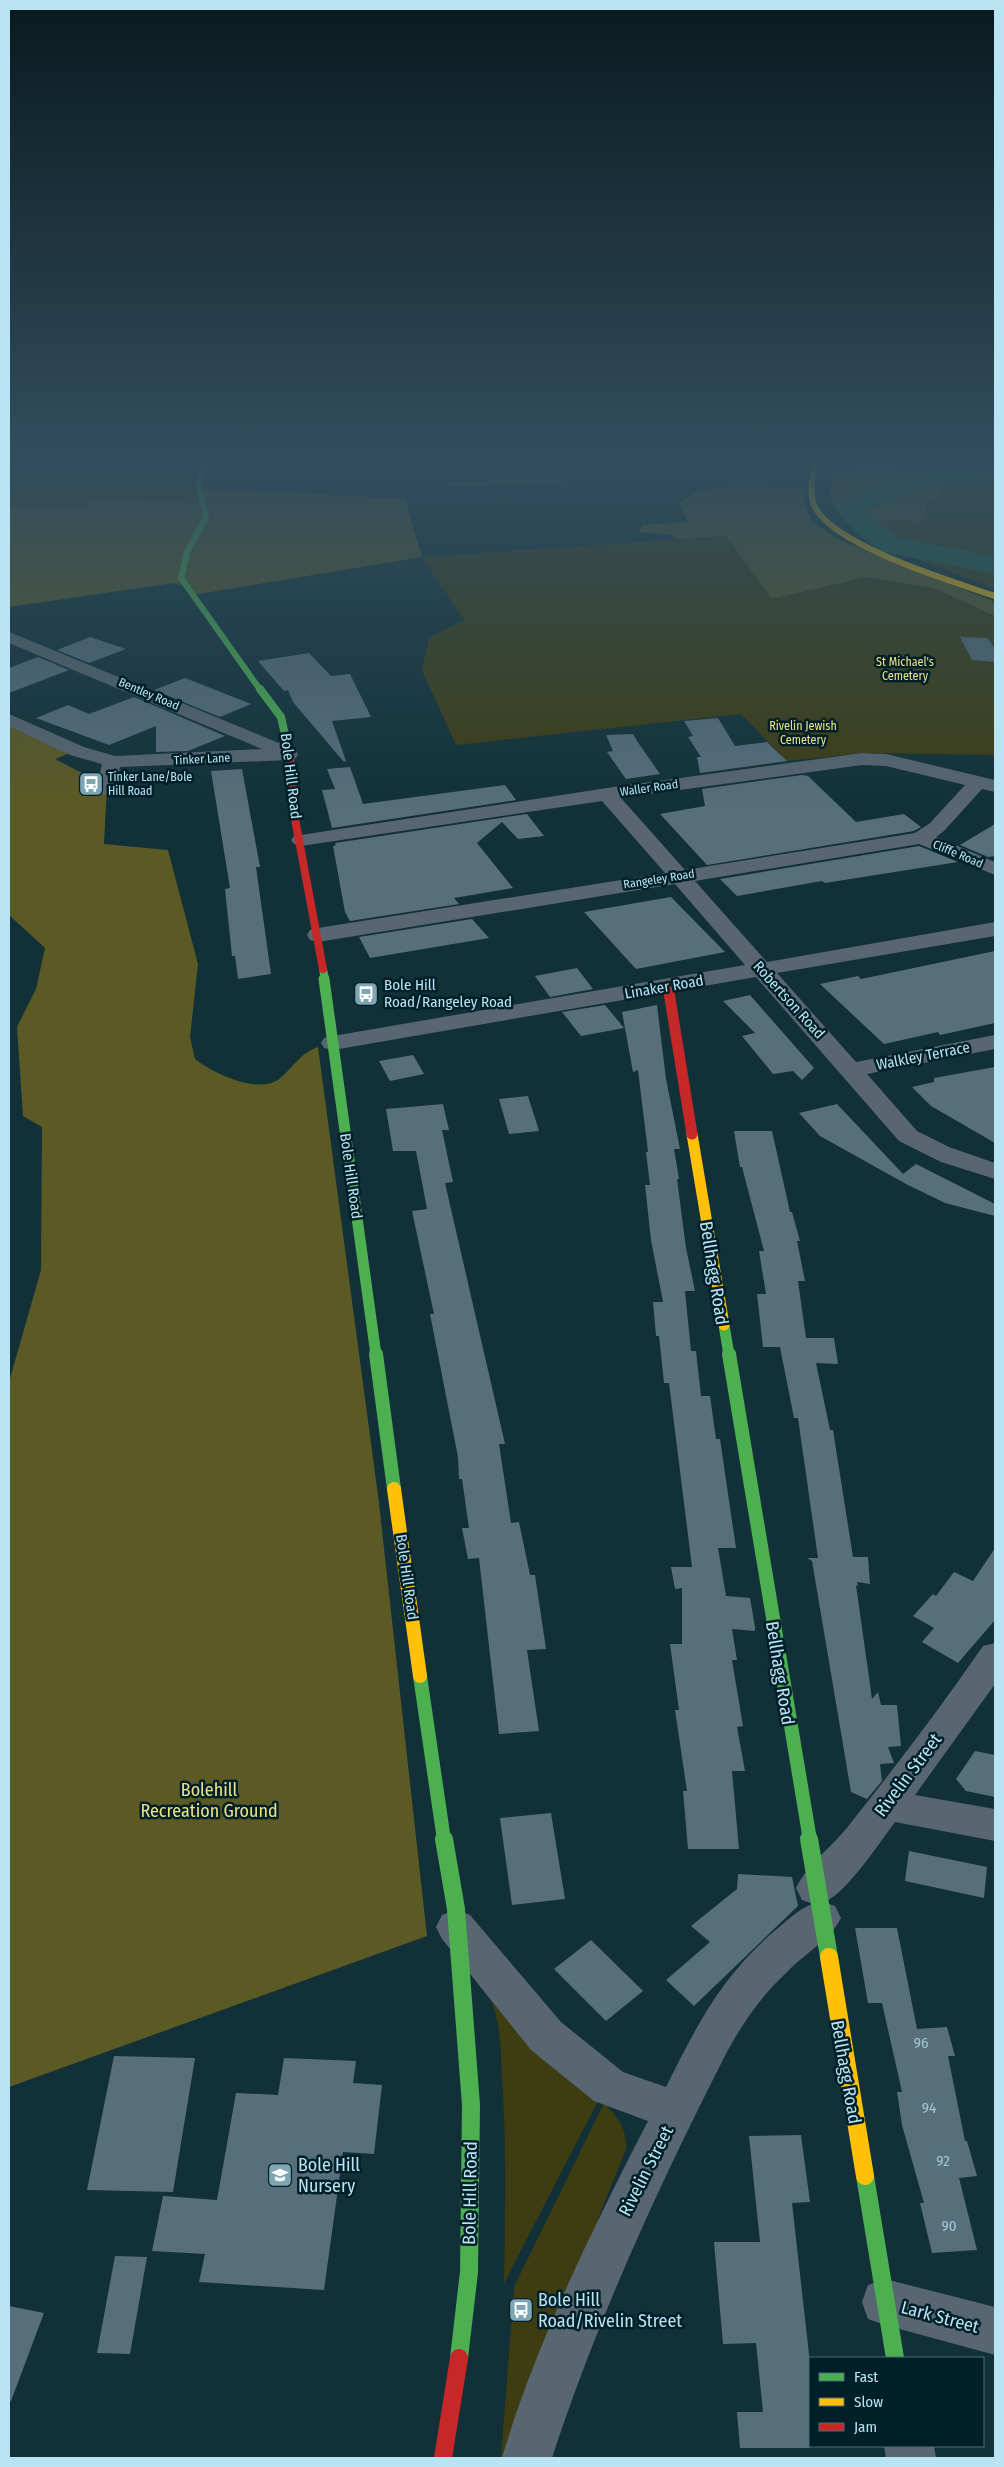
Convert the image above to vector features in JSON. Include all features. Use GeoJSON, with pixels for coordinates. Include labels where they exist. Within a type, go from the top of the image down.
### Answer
{"type":"FeatureCollection","features":[{"type":"Feature","properties":{"kind":"street","name":"Bole Hill Road"},"geometry":{"type":"LineString","coordinates":[[183,581],[232,652],[282,717],[290,754],[293,803],[318,935],[334,1043],[436,1793],[456,1909],[471,2105],[469,2272],[454,2400],[443,2458]]}},
{"type":"Feature","properties":{"kind":"street"},"geometry":{"type":"LineString","coordinates":[[957,581],[995,596]]}},
{"type":"Feature","properties":{"kind":"street","name":"Bentley Road"},"geometry":{"type":"LineString","coordinates":[[9,637],[290,754]]}},
{"type":"Feature","properties":{"kind":"street","name":"Tinker Lane"},"geometry":{"type":"LineString","coordinates":[[9,719],[77,751],[114,762],[290,754]]}},
{"type":"Feature","properties":{"kind":"street","name":"Waller Road"},"geometry":{"type":"LineString","coordinates":[[301,840],[607,794],[862,759],[886,760],[986,784]]}},
{"type":"Feature","properties":{"kind":"street"},"geometry":{"type":"LineString","coordinates":[[106,790],[109,768],[114,762]]}},
{"type":"Feature","properties":{"kind":"street","name":"Rangeley Road"},"geometry":{"type":"LineString","coordinates":[[318,935],[921,838],[937,827],[986,784]]}},
{"type":"Feature","properties":{"kind":"street","name":"Robertson Road"},"geometry":{"type":"LineString","coordinates":[[607,794],[908,1136],[931,1150],[964,1163],[995,1171]]}},
{"type":"Feature","properties":{"kind":"street","name":"Cliffe Road"},"geometry":{"type":"LineString","coordinates":[[921,838],[995,869]]}},
{"type":"Feature","properties":{"kind":"street","name":"Linaker Road"},"geometry":{"type":"LineString","coordinates":[[334,1043],[995,929]]}},
{"type":"Feature","properties":{"kind":"street","name":"Bellhagg Road"},"geometry":{"type":"LineString","coordinates":[[668,986],[818,1903],[895,2357]]}},
{"type":"Feature","properties":{"kind":"street","name":"Walkley Terrace"},"geometry":{"type":"LineString","coordinates":[[851,1070],[995,1042]]}},
{"type":"Feature","properties":{"kind":"street","name":"Rivelin Street"},"geometry":{"type":"LineString","coordinates":[[527,2458],[540,2418],[616,2231],[707,2047],[743,1991],[793,1938],[818,1903],[831,1875],[976,1685],[995,1656]]}},
{"type":"Feature","properties":{"kind":"street"},"geometry":{"type":"LineString","coordinates":[[886,1805],[995,1825]]}},
{"type":"Feature","properties":{"kind":"street"},"geometry":{"type":"LineString","coordinates":[[456,1927],[546,2036],[585,2069],[609,2087],[676,2111]]}},
{"type":"Feature","properties":{"kind":"street","name":"Lark Street"},"geometry":{"type":"LineString","coordinates":[[885,2302],[995,2331]]}},
{"type":"Feature","properties":{"kind":"green space"},"geometry":{"type":"Polygon","coordinates":[[[9,581],[276,581],[192,595],[184,586],[174,583],[9,607],[9,581]]]}},
{"type":"Feature","properties":{"kind":"green space"},"geometry":{"type":"Polygon","coordinates":[[[438,581],[759,581],[772,599],[848,581],[892,581],[934,588],[995,616],[995,755],[863,753],[787,761],[741,714],[456,745],[422,670],[429,638],[464,620],[438,581]]]}},
{"type":"Feature","properties":{"kind":"green space"},"geometry":{"type":"Polygon","coordinates":[[[759,581],[848,581],[772,599],[759,581]]]}},
{"type":"Feature","properties":{"kind":"green space"},"geometry":{"type":"Polygon","coordinates":[[[892,581],[943,581],[995,602],[995,616],[934,588],[892,581]]]}},
{"type":"Feature","properties":{"kind":"green space"},"geometry":{"type":"Polygon","coordinates":[[[975,581],[995,581],[995,589],[975,581]]]}},
{"type":"Feature","properties":{"kind":"green space","name":"Bolehill Recreation Ground"},"geometry":{"type":"Polygon","coordinates":[[[9,725],[70,753],[55,759],[107,786],[104,844],[168,850],[198,964],[190,1037],[195,1059],[224,1076],[260,1085],[279,1079],[301,1057],[318,1047],[379,1503],[427,1936],[9,2087],[9,1382],[41,1270],[42,1127],[23,1116],[17,1027],[36,989],[45,948],[9,915],[9,725]]]}},
{"type":"Feature","properties":{"kind":"green space"},"geometry":{"type":"Polygon","coordinates":[[[491,2000],[598,2101],[504,2283],[504,2104],[500,2039],[497,2019],[491,2000]]]}},
{"type":"Feature","properties":{"kind":"green space"},"geometry":{"type":"Polygon","coordinates":[[[604,2103],[621,2124],[625,2135],[626,2149],[565,2301],[506,2458],[501,2458],[514,2287],[604,2103]]]}},
{"type":"Feature","properties":{"kind":"building"},"geometry":{"type":"Polygon","coordinates":[[[90,637],[126,649],[89,663],[57,650],[90,637]]]}},
{"type":"Feature","properties":{"kind":"building"},"geometry":{"type":"Polygon","coordinates":[[[960,637],[988,638],[995,650],[995,662],[972,660],[960,637]]]}},
{"type":"Feature","properties":{"kind":"building"},"geometry":{"type":"Polygon","coordinates":[[[309,653],[331,676],[350,674],[371,717],[332,721],[346,761],[344,762],[293,702],[288,690],[284,691],[258,661],[309,653]]]}},
{"type":"Feature","properties":{"kind":"building"},"geometry":{"type":"Polygon","coordinates":[[[38,657],[69,670],[9,693],[9,668],[38,657]]]}},
{"type":"Feature","properties":{"kind":"building"},"geometry":{"type":"Polygon","coordinates":[[[185,678],[251,704],[220,717],[154,690],[185,678]]]}},
{"type":"Feature","properties":{"kind":"building"},"geometry":{"type":"Polygon","coordinates":[[[134,697],[225,736],[188,751],[156,752],[156,726],[109,745],[36,718],[68,705],[89,714],[134,697]]]}},
{"type":"Feature","properties":{"kind":"building"},"geometry":{"type":"Polygon","coordinates":[[[718,718],[735,746],[767,742],[787,761],[700,773],[697,757],[701,757],[688,737],[693,736],[684,721],[718,718]]]}},
{"type":"Feature","properties":{"kind":"building"},"geometry":{"type":"Polygon","coordinates":[[[633,734],[660,774],[626,779],[607,752],[613,751],[606,735],[633,734]]]}},
{"type":"Feature","properties":{"kind":"building"},"geometry":{"type":"Polygon","coordinates":[[[350,767],[363,804],[505,785],[516,800],[332,828],[322,790],[335,789],[327,769],[350,767]]]}},
{"type":"Feature","properties":{"kind":"building"},"geometry":{"type":"Polygon","coordinates":[[[242,769],[260,867],[256,867],[271,974],[238,979],[235,956],[232,956],[225,889],[230,888],[211,771],[242,769]]]}},
{"type":"Feature","properties":{"kind":"building"},"geometry":{"type":"Polygon","coordinates":[[[802,775],[808,776],[856,822],[904,814],[921,827],[914,831],[707,865],[660,814],[705,806],[702,789],[802,775]]]}},
{"type":"Feature","properties":{"kind":"building"},"geometry":{"type":"Polygon","coordinates":[[[527,814],[544,836],[518,839],[502,822],[477,843],[513,888],[454,898],[459,904],[350,921],[345,912],[333,846],[336,845],[335,843],[527,814]]]}},
{"type":"Feature","properties":{"kind":"building"},"geometry":{"type":"Polygon","coordinates":[[[995,824],[995,856],[988,857],[960,845],[995,824]]]}},
{"type":"Feature","properties":{"kind":"building"},"geometry":{"type":"Polygon","coordinates":[[[919,846],[958,862],[825,883],[822,881],[737,896],[720,879],[919,846]]]}},
{"type":"Feature","properties":{"kind":"building"},"geometry":{"type":"Polygon","coordinates":[[[671,897],[725,952],[636,969],[584,912],[671,897]]]}},
{"type":"Feature","properties":{"kind":"building"},"geometry":{"type":"Polygon","coordinates":[[[472,919],[489,938],[370,958],[359,937],[472,919]]]}},
{"type":"Feature","properties":{"kind":"building"},"geometry":{"type":"Polygon","coordinates":[[[995,951],[995,1023],[940,1035],[938,1032],[884,1044],[820,984],[858,976],[861,979],[995,951]]]}},
{"type":"Feature","properties":{"kind":"building"},"geometry":{"type":"Polygon","coordinates":[[[577,968],[593,989],[550,997],[535,976],[577,968]]]}},
{"type":"Feature","properties":{"kind":"building"},"geometry":{"type":"Polygon","coordinates":[[[750,995],[814,1068],[802,1080],[793,1071],[773,1074],[742,1036],[755,1033],[723,1001],[750,995]]]}},
{"type":"Feature","properties":{"kind":"building"},"geometry":{"type":"Polygon","coordinates":[[[605,1005],[624,1028],[581,1036],[562,1012],[605,1005]]]}},
{"type":"Feature","properties":{"kind":"building"},"geometry":{"type":"Polygon","coordinates":[[[657,1005],[666,1079],[680,1149],[674,1149],[679,1179],[677,1179],[686,1248],[695,1291],[685,1291],[691,1351],[696,1351],[701,1396],[710,1396],[716,1439],[720,1439],[736,1548],[718,1548],[726,1596],[750,1598],[755,1627],[755,1631],[732,1629],[737,1660],[732,1660],[743,1726],[737,1727],[745,1771],[732,1771],[739,1849],[688,1849],[683,1791],[687,1791],[675,1710],[679,1710],[670,1644],[682,1644],[682,1588],[675,1589],[671,1567],[692,1567],[669,1383],[664,1383],[659,1336],[656,1336],[653,1302],[663,1302],[651,1240],[645,1185],[650,1185],[638,1070],[633,1072],[622,1012],[657,1005]]]}},
{"type":"Feature","properties":{"kind":"building"},"geometry":{"type":"Polygon","coordinates":[[[413,1055],[424,1074],[390,1081],[379,1061],[413,1055]]]}},
{"type":"Feature","properties":{"kind":"building"},"geometry":{"type":"Polygon","coordinates":[[[995,1067],[995,1143],[931,1106],[912,1087],[934,1082],[934,1078],[995,1067]]]}},
{"type":"Feature","properties":{"kind":"building"},"geometry":{"type":"Polygon","coordinates":[[[528,1096],[539,1131],[509,1134],[499,1099],[528,1096]]]}},
{"type":"Feature","properties":{"kind":"building"},"geometry":{"type":"Polygon","coordinates":[[[443,1104],[449,1130],[442,1130],[453,1182],[445,1183],[505,1444],[499,1444],[511,1523],[519,1522],[530,1575],[535,1575],[546,1649],[527,1650],[539,1731],[499,1734],[479,1558],[468,1559],[462,1528],[469,1528],[462,1479],[459,1479],[458,1457],[430,1314],[434,1314],[412,1211],[427,1209],[416,1151],[393,1151],[386,1109],[443,1104]]]}},
{"type":"Feature","properties":{"kind":"building"},"geometry":{"type":"Polygon","coordinates":[[[837,1104],[903,1174],[916,1164],[995,1204],[995,1216],[945,1203],[906,1184],[820,1136],[799,1113],[837,1104]]]}},
{"type":"Feature","properties":{"kind":"building"},"geometry":{"type":"Polygon","coordinates":[[[734,1131],[772,1131],[790,1212],[792,1212],[800,1241],[797,1241],[805,1281],[798,1281],[806,1338],[834,1338],[838,1364],[816,1363],[830,1430],[833,1430],[853,1557],[868,1557],[870,1584],[857,1582],[858,1586],[856,1585],[872,1699],[878,1692],[881,1705],[897,1705],[901,1746],[888,1747],[894,1763],[880,1764],[882,1781],[867,1799],[851,1792],[812,1561],[807,1558],[818,1558],[798,1418],[794,1418],[780,1347],[763,1347],[757,1294],[766,1294],[759,1251],[764,1251],[742,1167],[740,1167],[734,1131]]]}},
{"type":"Feature","properties":{"kind":"building"},"geometry":{"type":"Polygon","coordinates":[[[995,1548],[995,1620],[958,1663],[922,1642],[934,1628],[913,1616],[933,1594],[936,1596],[954,1572],[973,1581],[995,1548]]]}},
{"type":"Feature","properties":{"kind":"building"},"geometry":{"type":"Polygon","coordinates":[[[975,1751],[995,1755],[995,1797],[966,1791],[956,1779],[975,1751]]]}},
{"type":"Feature","properties":{"kind":"building"},"geometry":{"type":"Polygon","coordinates":[[[551,1813],[565,1899],[512,1905],[500,1818],[551,1813]]]}},
{"type":"Feature","properties":{"kind":"building"},"geometry":{"type":"Polygon","coordinates":[[[909,1851],[987,1867],[984,1898],[905,1881],[909,1851]]]}},
{"type":"Feature","properties":{"kind":"building"},"geometry":{"type":"Polygon","coordinates":[[[738,1874],[792,1877],[798,1906],[694,2006],[666,1980],[710,1942],[691,1926],[737,1889],[738,1874]]]}},
{"type":"Feature","properties":{"kind":"building"},"geometry":{"type":"Polygon","coordinates":[[[855,1928],[897,1928],[917,2029],[947,2027],[955,2056],[948,2056],[965,2141],[967,2141],[977,2176],[959,2178],[977,2250],[932,2253],[920,2203],[924,2203],[902,2125],[897,2092],[902,2092],[882,2003],[868,2003],[855,1928]]]}},
{"type":"Feature","properties":{"kind":"building"},"geometry":{"type":"Polygon","coordinates":[[[591,1940],[643,1991],[606,2021],[554,1969],[591,1940]]]}},
{"type":"Feature","properties":{"kind":"building"},"geometry":{"type":"Polygon","coordinates":[[[114,2056],[195,2058],[173,2192],[87,2190],[114,2056]]]}},
{"type":"Feature","properties":{"kind":"building","name":"Bole Hill Nursery"},"geometry":{"type":"Polygon","coordinates":[[[284,2058],[356,2061],[353,2083],[382,2085],[374,2154],[343,2152],[324,2290],[199,2282],[205,2254],[152,2251],[163,2196],[217,2200],[236,2093],[278,2095],[284,2058]]]}},
{"type":"Feature","properties":{"kind":"building"},"geometry":{"type":"Polygon","coordinates":[[[801,2135],[810,2202],[792,2203],[809,2357],[810,2448],[740,2448],[737,2412],[763,2412],[756,2343],[723,2344],[714,2242],[760,2242],[749,2136],[801,2135]]]}},
{"type":"Feature","properties":{"kind":"building"},"geometry":{"type":"Polygon","coordinates":[[[115,2256],[147,2257],[130,2354],[97,2353],[115,2256]]]}},
{"type":"Feature","properties":{"kind":"building"},"geometry":{"type":"Polygon","coordinates":[[[9,2306],[44,2313],[11,2401],[9,2400],[9,2306]]]}},
{"type":"Feature","properties":{"kind":"traffic: fast"},"geometry":{"type":"LineString","coordinates":[[183,581],[232,652],[281,717],[290,757]]}},
{"type":"Feature","properties":{"kind":"traffic: fast"},"geometry":{"type":"LineString","coordinates":[[323,969],[394,1489]]}},
{"type":"Feature","properties":{"kind":"traffic: fast"},"geometry":{"type":"LineString","coordinates":[[724,1325],[829,1957]]}},
{"type":"Feature","properties":{"kind":"traffic: fast"},"geometry":{"type":"LineString","coordinates":[[420,1676],[436,1793],[456,1909],[471,2105],[469,2272],[459,2358]]}},
{"type":"Feature","properties":{"kind":"traffic: fast"},"geometry":{"type":"LineString","coordinates":[[865,2176],[895,2357]]}},
{"type":"Feature","properties":{"kind":"traffic: slow"},"geometry":{"type":"LineString","coordinates":[[953,581],[995,596]]}},
{"type":"Feature","properties":{"kind":"traffic: slow"},"geometry":{"type":"LineString","coordinates":[[692,1134],[724,1325]]}},
{"type":"Feature","properties":{"kind":"traffic: slow"},"geometry":{"type":"LineString","coordinates":[[394,1489],[420,1676]]}},
{"type":"Feature","properties":{"kind":"traffic: slow"},"geometry":{"type":"LineString","coordinates":[[829,1957],[865,2176]]}},
{"type":"Feature","properties":{"kind":"traffic: jam"},"geometry":{"type":"LineString","coordinates":[[290,757],[295,819],[323,969]]}},
{"type":"Feature","properties":{"kind":"traffic: jam"},"geometry":{"type":"LineString","coordinates":[[668,986],[692,1134]]}},
{"type":"Feature","properties":{"kind":"traffic: jam"},"geometry":{"type":"LineString","coordinates":[[443,2458],[454,2400],[459,2358]]}},
{"type":"Feature","properties":{"kind":"place","name":"Tinker Lane/Bole Hill Road"},"geometry":{"type":"Point","coordinates":[91,784]}},
{"type":"Feature","properties":{"kind":"place","name":"Bole Hill Road/Rangeley Road"},"geometry":{"type":"Point","coordinates":[366,994]}},
{"type":"Feature","properties":{"kind":"place","name":"Bole Hill Nursery"},"geometry":{"type":"Point","coordinates":[280,2175]}},
{"type":"Feature","properties":{"kind":"place","name":"Bole Hill Road/Rivelin Street"},"geometry":{"type":"Point","coordinates":[521,2310]}},
{"type":"Feature","properties":{"kind":"park label","name":"St Michael's Cemetery"},"geometry":{"type":"Point","coordinates":[905,669]}},
{"type":"Feature","properties":{"kind":"park label","name":"Rivelin Jewish Cemetery"},"geometry":{"type":"Point","coordinates":[803,733]}}]}
